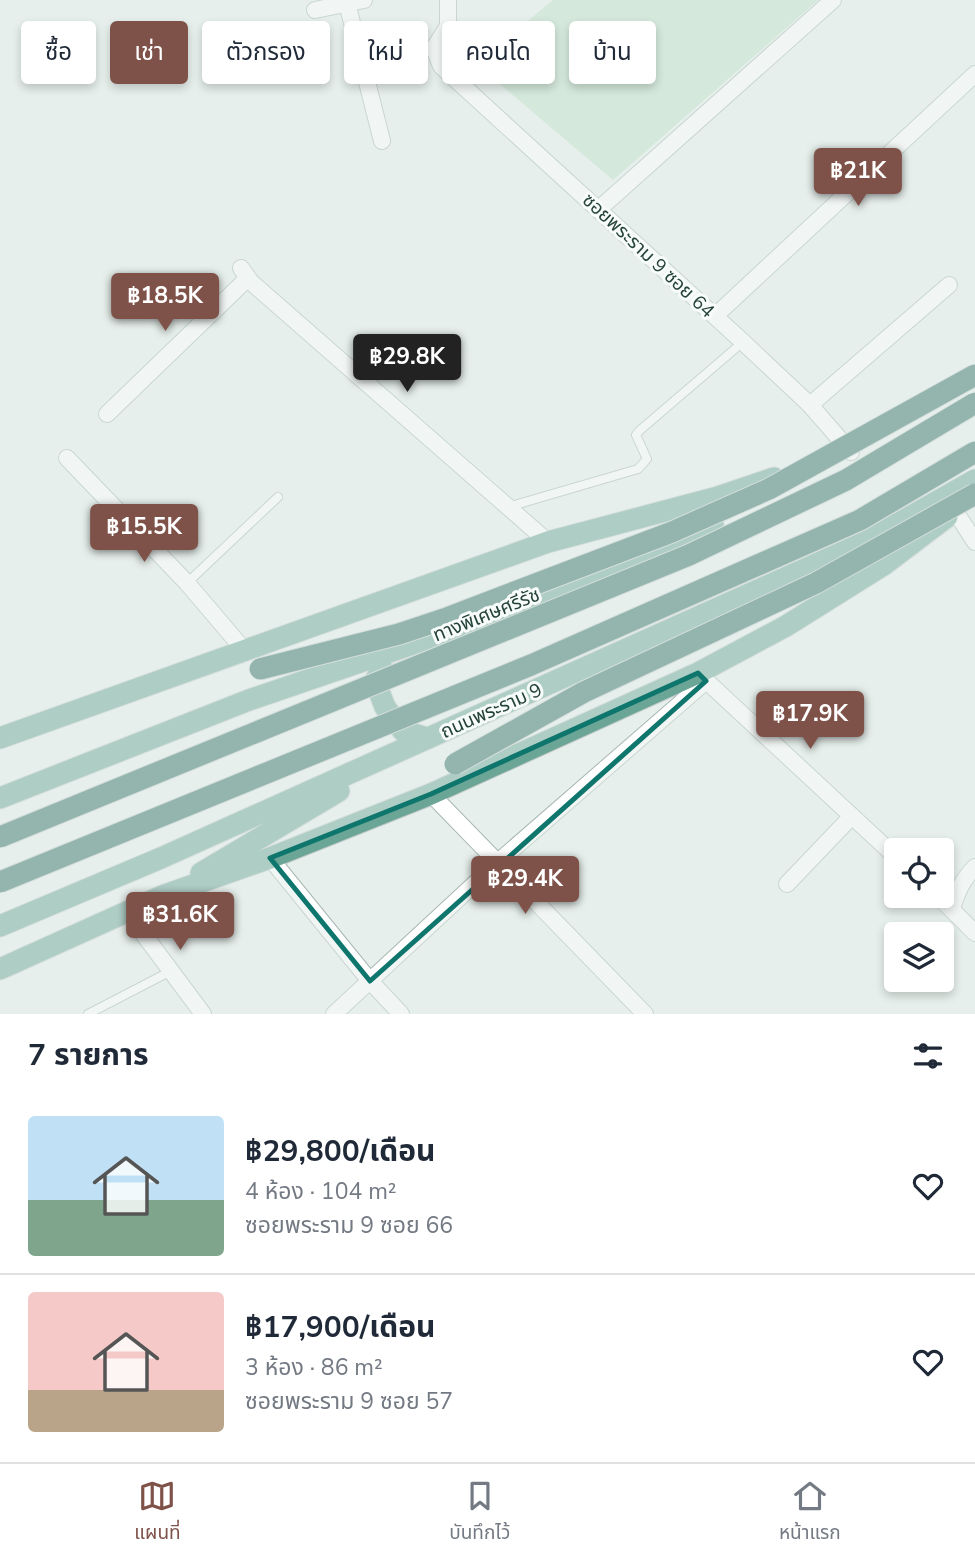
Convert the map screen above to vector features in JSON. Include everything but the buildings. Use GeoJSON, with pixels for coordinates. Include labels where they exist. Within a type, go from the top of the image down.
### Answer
{"type":"FeatureCollection","features":[{"type":"Feature","properties":{"kind":"highway"},"geometry":{"type":"LineString","coordinates":[[260,669],[399,634],[672,532],[769,489],[975,375]]}},
{"type":"Feature","properties":{"kind":"highway","name":"ทางพิเศษศรีรัช"},"geometry":{"type":"LineString","coordinates":[[0,837],[689,555],[846,480],[975,403]]}},
{"type":"Feature","properties":{"kind":"highway"},"geometry":{"type":"LineString","coordinates":[[0,882],[531,665],[860,520],[975,452]]}},
{"type":"Feature","properties":{"kind":"highway"},"geometry":{"type":"LineString","coordinates":[[455,764],[584,692],[816,583],[975,494]]}},
{"type":"Feature","properties":{"kind":"main road"},"geometry":{"type":"LineString","coordinates":[[0,798],[249,700],[474,623],[680,541],[854,451],[975,381]]}},
{"type":"Feature","properties":{"kind":"main road"},"geometry":{"type":"LineString","coordinates":[[0,738],[548,542],[718,497],[854,451]]}},
{"type":"Feature","properties":{"kind":"main road","name":"ถนนพระราม 9"},"geometry":{"type":"LineString","coordinates":[[0,926],[161,858],[867,541],[975,480]]}},
{"type":"Feature","properties":{"kind":"main road"},"geometry":{"type":"LineString","coordinates":[[0,969],[162,896],[270,858],[430,794],[702,677],[885,564],[975,494]]}},
{"type":"Feature","properties":{"kind":"main road"},"geometry":{"type":"LineString","coordinates":[[392,651],[375,681],[385,707],[403,731],[428,738]]}},
{"type":"Feature","properties":{"kind":"main road"},"geometry":{"type":"LineString","coordinates":[[162,896],[428,738]]}},
{"type":"Feature","properties":{"kind":"street"},"geometry":{"type":"LineString","coordinates":[[315,10],[364,0]]}},
{"type":"Feature","properties":{"kind":"street","name":"ซอยพระราม 9 ซอย 64"},"geometry":{"type":"LineString","coordinates":[[448,0],[448,26],[435,48],[441,66],[743,342],[854,451]]}},
{"type":"Feature","properties":{"kind":"street"},"geometry":{"type":"LineString","coordinates":[[600,209],[833,0]]}},
{"type":"Feature","properties":{"kind":"street"},"geometry":{"type":"LineString","coordinates":[[347,4],[382,141]]}},
{"type":"Feature","properties":{"kind":"street"},"geometry":{"type":"LineString","coordinates":[[715,316],[975,74]]}},
{"type":"Feature","properties":{"kind":"street"},"geometry":{"type":"LineString","coordinates":[[107,414],[244,273],[548,542]]}},
{"type":"Feature","properties":{"kind":"street"},"geometry":{"type":"LineString","coordinates":[[810,405],[949,285]]}},
{"type":"Feature","properties":{"kind":"street"},"geometry":{"type":"LineString","coordinates":[[67,458],[187,583],[244,650]]}},
{"type":"Feature","properties":{"kind":"street"},"geometry":{"type":"LineString","coordinates":[[955,511],[975,542]]}},
{"type":"Feature","properties":{"kind":"street"},"geometry":{"type":"LineString","coordinates":[[334,1014],[702,677],[884,846]]}},
{"type":"Feature","properties":{"kind":"street"},"geometry":{"type":"LineString","coordinates":[[430,794],[645,1014]]}},
{"type":"Feature","properties":{"kind":"street"},"geometry":{"type":"LineString","coordinates":[[787,884],[852,816]]}},
{"type":"Feature","properties":{"kind":"street"},"geometry":{"type":"LineString","coordinates":[[270,858],[370,981],[401,1014]]}},
{"type":"Feature","properties":{"kind":"street"},"geometry":{"type":"LineString","coordinates":[[975,867],[965,876],[952,909],[975,933]]}},
{"type":"Feature","properties":{"kind":"street"},"geometry":{"type":"LineString","coordinates":[[127,912],[202,1014]]}},
{"type":"Feature","properties":{"kind":"lane"},"geometry":{"type":"LineString","coordinates":[[508,507],[624,473],[644,464],[647,459],[636,435],[639,431],[743,342]]}},
{"type":"Feature","properties":{"kind":"lane"},"geometry":{"type":"LineString","coordinates":[[187,583],[278,497]]}},
{"type":"Feature","properties":{"kind":"lane"},"geometry":{"type":"LineString","coordinates":[[88,1014],[171,971]]}},
{"type":"Feature","properties":{"kind":"highlighted area"},"geometry":{"type":"Polygon","coordinates":[[[698,673],[706,681],[370,981],[270,858],[431,794],[698,673]]]}},
{"type":"Feature","properties":{"kind":"green space"},"geometry":{"type":"Polygon","coordinates":[[[553,0],[818,0],[613,180],[500,84],[555,84],[555,21],[528,21],[553,0]]]}}]}
